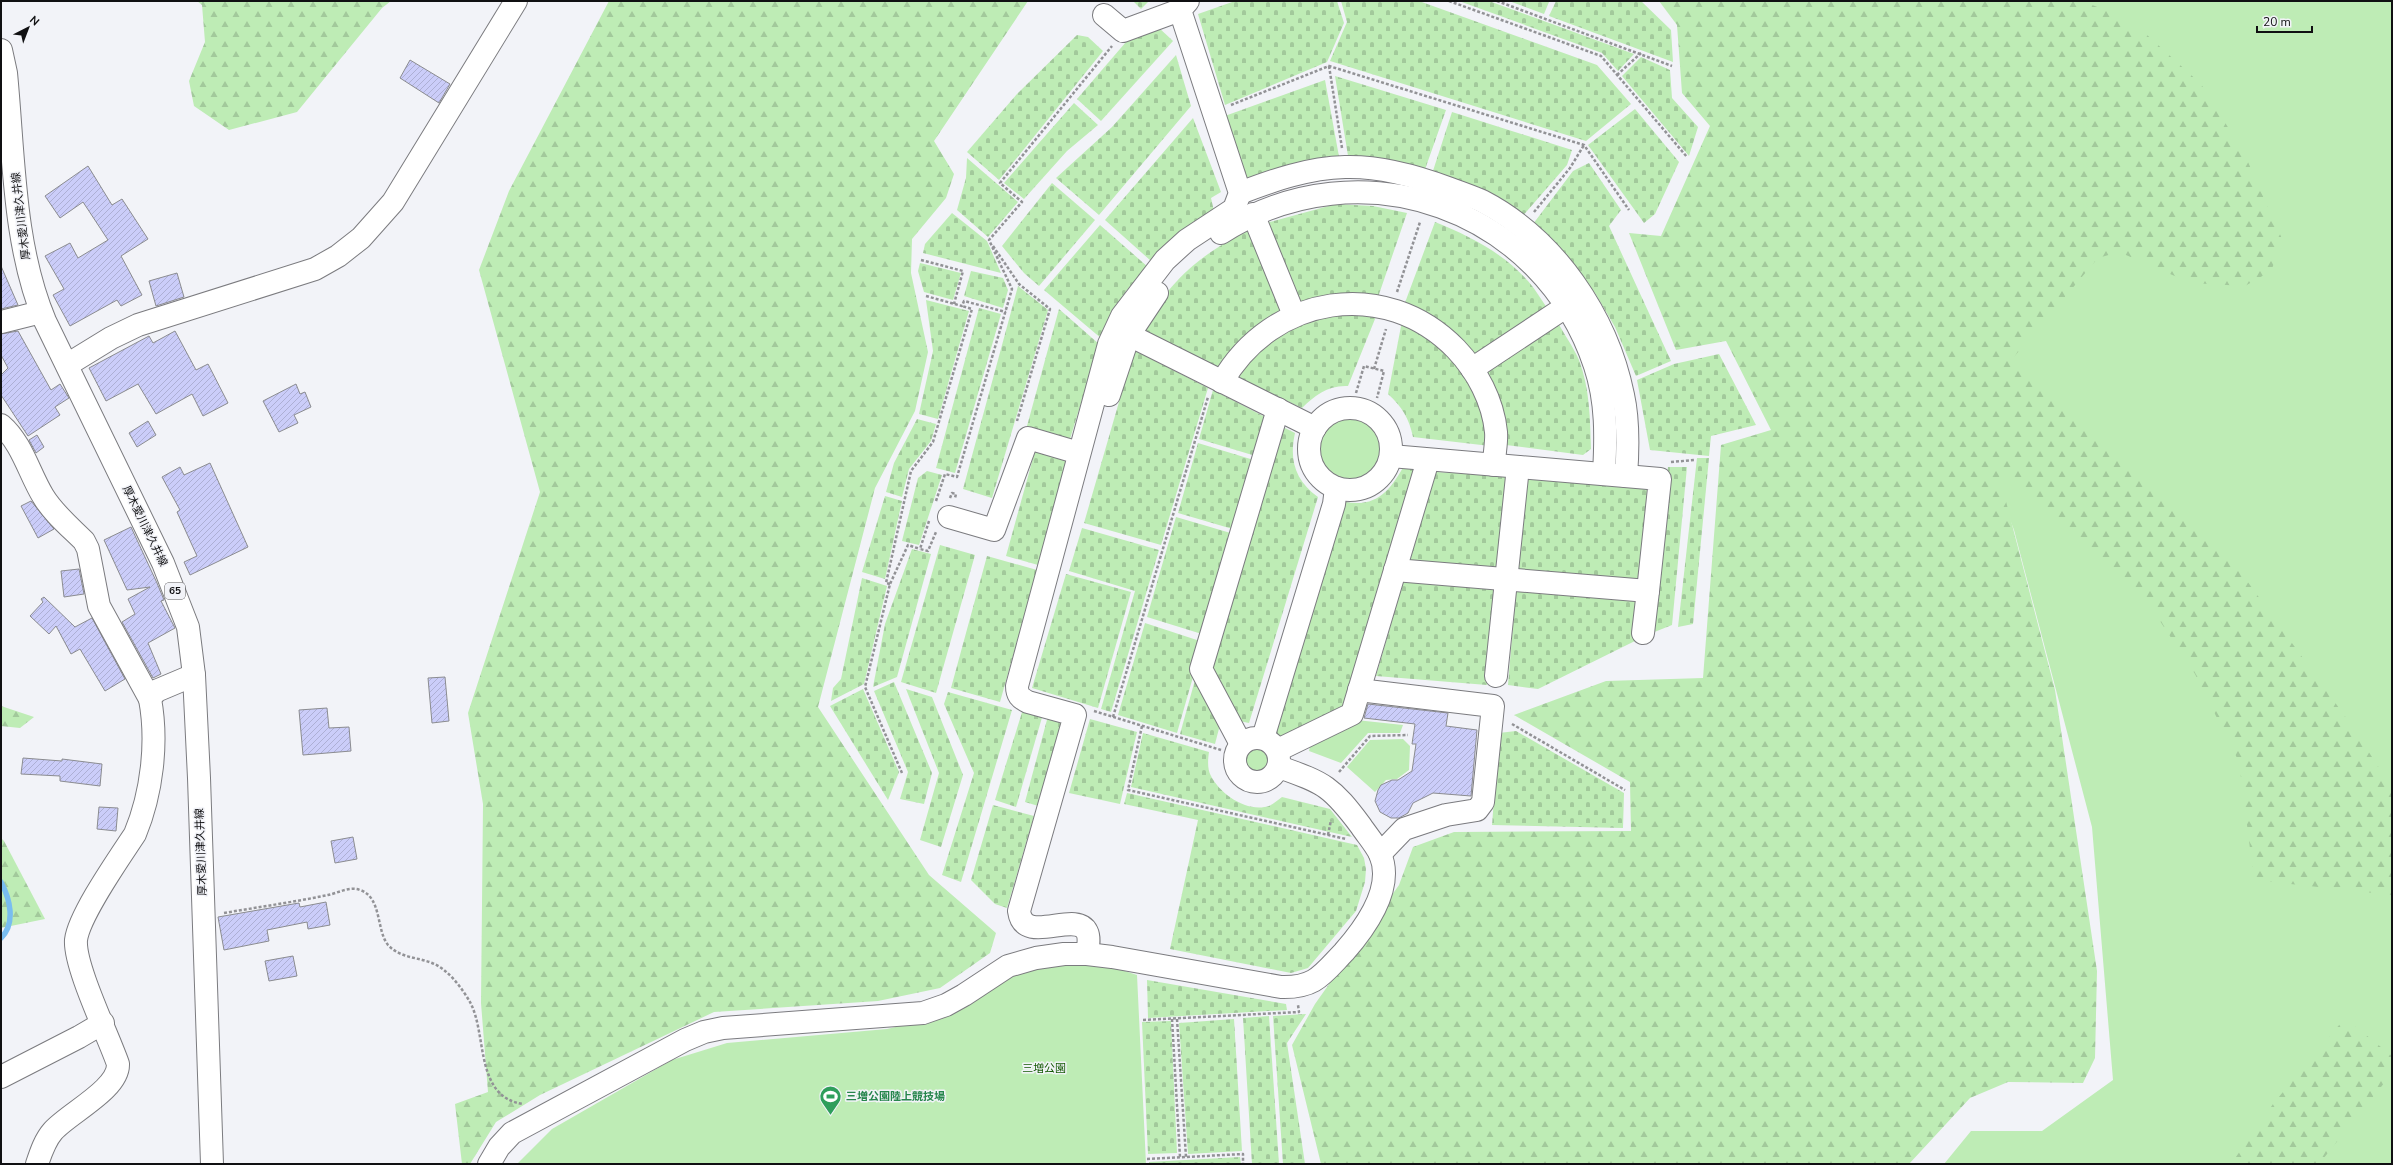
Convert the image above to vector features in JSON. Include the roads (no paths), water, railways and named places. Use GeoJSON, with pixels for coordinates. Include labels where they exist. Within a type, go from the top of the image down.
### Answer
{"type":"FeatureCollection","features":[{"type":"Feature","properties":{"kind":"street"},"geometry":{"type":"LineString","coordinates":[[67,365],[111,338],[138,325],[301,274],[328,262],[348,249],[375,224],[393,202],[516,1]]}},
{"type":"Feature","properties":{"kind":"street"},"geometry":{"type":"LineString","coordinates":[[1087,954],[1088,933],[1083,927],[1077,924],[1034,927],[1027,926],[1020,919],[1019,911],[1075,714],[1028,702],[1017,692],[1017,686],[1109,344],[1122,316],[1165,260],[1187,240],[1234,209],[1240,193],[1184,6],[1123,31],[1104,15]]}},
{"type":"Feature","properties":{"kind":"street","name":"厚木愛川津久井線"},"geometry":{"type":"LineString","coordinates":[[1,50],[6,73],[22,241],[30,277],[41,312],[175,589],[188,627],[194,674],[212,1164]]}},
{"type":"Feature","properties":{"kind":"street"},"geometry":{"type":"LineString","coordinates":[[1240,193],[1289,175],[1345,167],[1388,171],[1432,182],[1482,201],[1522,228],[1559,263],[1589,303],[1610,348],[1624,396],[1628,445],[1626,476]]}},
{"type":"Feature","properties":{"kind":"street"},"geometry":{"type":"LineString","coordinates":[[1079,453],[1096,435],[1129,335],[1146,307],[1184,261],[1210,239],[1253,214],[1302,197],[1335,192],[1369,191],[1426,202],[1467,216],[1496,233],[1523,254],[1542,274],[1567,306],[1583,336],[1593,361],[1603,400],[1606,434],[1604,474]]}},
{"type":"Feature","properties":{"kind":"street"},"geometry":{"type":"LineString","coordinates":[[1253,214],[1294,315]]}},
{"type":"Feature","properties":{"kind":"street"},"geometry":{"type":"LineString","coordinates":[[1218,380],[1250,344],[1271,327],[1294,315],[1320,307],[1347,304],[1392,309],[1425,324],[1446,339],[1472,369],[1491,406],[1496,433],[1494,465]]}},
{"type":"Feature","properties":{"kind":"street"},"geometry":{"type":"LineString","coordinates":[[1472,369],[1567,306]]}},
{"type":"Feature","properties":{"kind":"street"},"geometry":{"type":"LineString","coordinates":[[1,322],[41,312]]}},
{"type":"Feature","properties":{"kind":"street"},"geometry":{"type":"LineString","coordinates":[[1129,335],[1315,428]]}},
{"type":"Feature","properties":{"kind":"street"},"geometry":{"type":"LineString","coordinates":[[1349,408],[1360,409],[1374,416],[1385,426],[1391,446],[1391,456],[1382,475],[1370,485],[1356,490],[1336,488],[1316,473],[1311,462],[1310,438],[1315,428],[1330,413],[1349,408]]}},
{"type":"Feature","properties":{"kind":"street"},"geometry":{"type":"LineString","coordinates":[[1278,409],[1201,669],[1238,749],[1235,766],[1241,776],[1251,782],[1263,783],[1273,777],[1273,752],[1334,504],[1336,488]]}},
{"type":"Feature","properties":{"kind":"street"},"geometry":{"type":"LineString","coordinates":[[1,425],[8,431],[23,456],[43,497],[86,545],[99,606],[150,699],[154,739],[146,802],[141,820],[135,834],[83,918],[76,940],[78,958],[118,1064],[117,1075],[104,1089],[53,1132],[43,1147],[37,1164]]}},
{"type":"Feature","properties":{"kind":"street"},"geometry":{"type":"LineString","coordinates":[[940,514],[994,530],[1028,438],[1079,453]]}},
{"type":"Feature","properties":{"kind":"street"},"geometry":{"type":"LineString","coordinates":[[1391,456],[1660,479],[1643,633]]}},
{"type":"Feature","properties":{"kind":"street"},"geometry":{"type":"LineString","coordinates":[[1273,752],[1352,714],[1428,460]]}},
{"type":"Feature","properties":{"kind":"street"},"geometry":{"type":"LineString","coordinates":[[1496,676],[1518,467]]}},
{"type":"Feature","properties":{"kind":"street"},"geometry":{"type":"LineString","coordinates":[[1395,570],[1648,591]]}},
{"type":"Feature","properties":{"kind":"street"},"geometry":{"type":"LineString","coordinates":[[150,699],[156,691],[172,682],[194,674]]}},
{"type":"Feature","properties":{"kind":"street"},"geometry":{"type":"LineString","coordinates":[[1359,690],[1493,706],[1483,802],[1480,807],[1472,812],[1446,815],[1404,829],[1373,844]]}},
{"type":"Feature","properties":{"kind":"street"},"geometry":{"type":"LineString","coordinates":[[489,1164],[499,1147],[512,1133],[685,1040],[704,1032],[723,1028],[923,1013],[946,1005],[1008,966],[1036,958],[1087,954],[1281,987],[1293,987],[1313,983],[1354,941],[1375,907],[1383,878],[1373,844],[1345,804],[1327,787],[1251,738],[1238,749]]}},
{"type":"Feature","properties":{"kind":"street"},"geometry":{"type":"LineString","coordinates":[[10,1072],[103,1023]]}},
{"type":"Feature","properties":{"kind":"waterway"},"geometry":{"type":"LineString","coordinates":[[1,882],[7,896],[10,911],[9,925],[1,938]]}},
{"type":"Feature","properties":{"kind":"place","name":"三増公園陸上競技場"},"geometry":{"type":"Point","coordinates":[830,1116]}},
{"type":"Feature","properties":{"kind":"park label","name":"三増公園"},"geometry":{"type":"Point","coordinates":[1044,1068]}}]}
